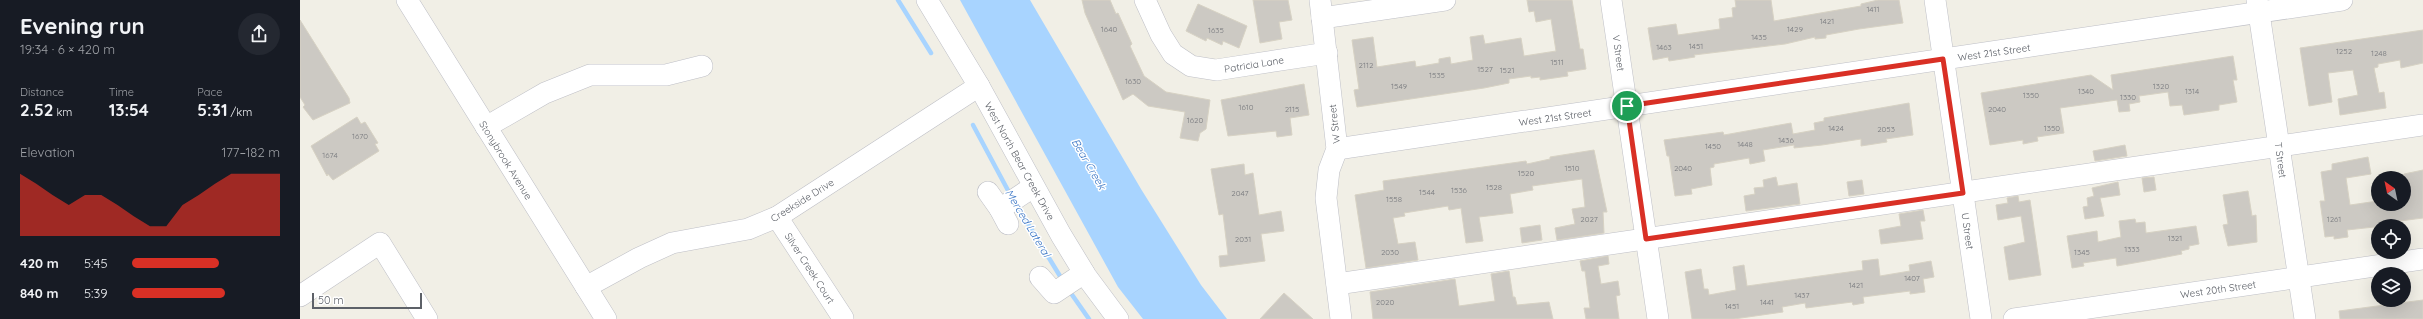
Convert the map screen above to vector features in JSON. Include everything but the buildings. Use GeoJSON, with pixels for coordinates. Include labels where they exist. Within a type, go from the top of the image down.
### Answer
{"type":"FeatureCollection","features":[{"type":"Feature","properties":{"kind":"street","name":"Stonybrook Avenue"},"geometry":{"type":"LineString","coordinates":[[407,0],[606,319]]}},
{"type":"Feature","properties":{"kind":"street","name":"West North Bear Creek Drive"},"geometry":{"type":"LineString","coordinates":[[927,0],[979,86],[1013,204],[1066,289],[1118,319]]}},
{"type":"Feature","properties":{"kind":"street","name":"Patricia Lane"},"geometry":{"type":"LineString","coordinates":[[1145,0],[1161,35],[1173,54],[1191,66],[1216,70],[1327,53]]}},
{"type":"Feature","properties":{"kind":"street"},"geometry":{"type":"LineString","coordinates":[[1321,9],[1445,0]]}},
{"type":"Feature","properties":{"kind":"street","name":"V Street"},"geometry":{"type":"LineString","coordinates":[[1611,0],[1658,319]]}},
{"type":"Feature","properties":{"kind":"street","name":"U Street"},"geometry":{"type":"LineString","coordinates":[[1935,0],[1982,319]]}},
{"type":"Feature","properties":{"kind":"street","name":"West 21st Street"},"geometry":{"type":"LineString","coordinates":[[1337,149],[1943,59],[2258,6],[2342,0]]}},
{"type":"Feature","properties":{"kind":"street","name":"T Street"},"geometry":{"type":"LineString","coordinates":[[2258,6],[2305,319]]}},
{"type":"Feature","properties":{"kind":"street","name":"W Street"},"geometry":{"type":"LineString","coordinates":[[1321,9],[1337,149],[1329,170],[1326,198],[1341,319]]}},
{"type":"Feature","properties":{"kind":"street"},"geometry":{"type":"LineString","coordinates":[[486,127],[544,93],[590,75],[666,75],[702,66]]}},
{"type":"Feature","properties":{"kind":"street","name":"Creekside Drive"},"geometry":{"type":"LineString","coordinates":[[586,287],[639,258],[672,243],[748,229],[778,217],[979,86]]}},
{"type":"Feature","properties":{"kind":"street"},"geometry":{"type":"LineString","coordinates":[[1337,284],[2423,125]]}},
{"type":"Feature","properties":{"kind":"street"},"geometry":{"type":"LineString","coordinates":[[988,192],[1013,204]]}},
{"type":"Feature","properties":{"kind":"street","name":"Silver Creek Court"},"geometry":{"type":"LineString","coordinates":[[778,217],[843,318]]}},
{"type":"Feature","properties":{"kind":"street"},"geometry":{"type":"LineString","coordinates":[[300,296],[380,243],[426,319]]}},
{"type":"Feature","properties":{"kind":"street","name":"West 20th Street"},"geometry":{"type":"LineString","coordinates":[[2014,319],[2423,259]]}},
{"type":"Feature","properties":{"kind":"street"},"geometry":{"type":"LineString","coordinates":[[1040,276],[1066,289]]}},
{"type":"Feature","properties":{"kind":"water","name":"Bear Creek"},"geometry":{"type":"Polygon","coordinates":[[[960,0],[1030,0],[1141,189],[1201,285],[1227,319],[1143,319],[1118,287],[960,0]]]}},
{"type":"Feature","properties":{"kind":"waterway","name":"Merced Lateral"},"geometry":{"type":"LineString","coordinates":[[898,0],[931,53]]}},
{"type":"Feature","properties":{"kind":"waterway","name":"Merced Lateral"},"geometry":{"type":"LineString","coordinates":[[973,125],[1011,196]]}},
{"type":"Feature","properties":{"kind":"waterway","name":"Merced Lateral"},"geometry":{"type":"LineString","coordinates":[[1016,204],[1063,281]]}},
{"type":"Feature","properties":{"kind":"waterway","name":"Merced Lateral"},"geometry":{"type":"LineString","coordinates":[[1068,289],[1089,319]]}},
{"type":"Feature","properties":{"kind":"route"},"geometry":{"type":"LineString","coordinates":[[1943,59],[1963,193],[1646,239],[1627,106],[1943,59]]}}]}
